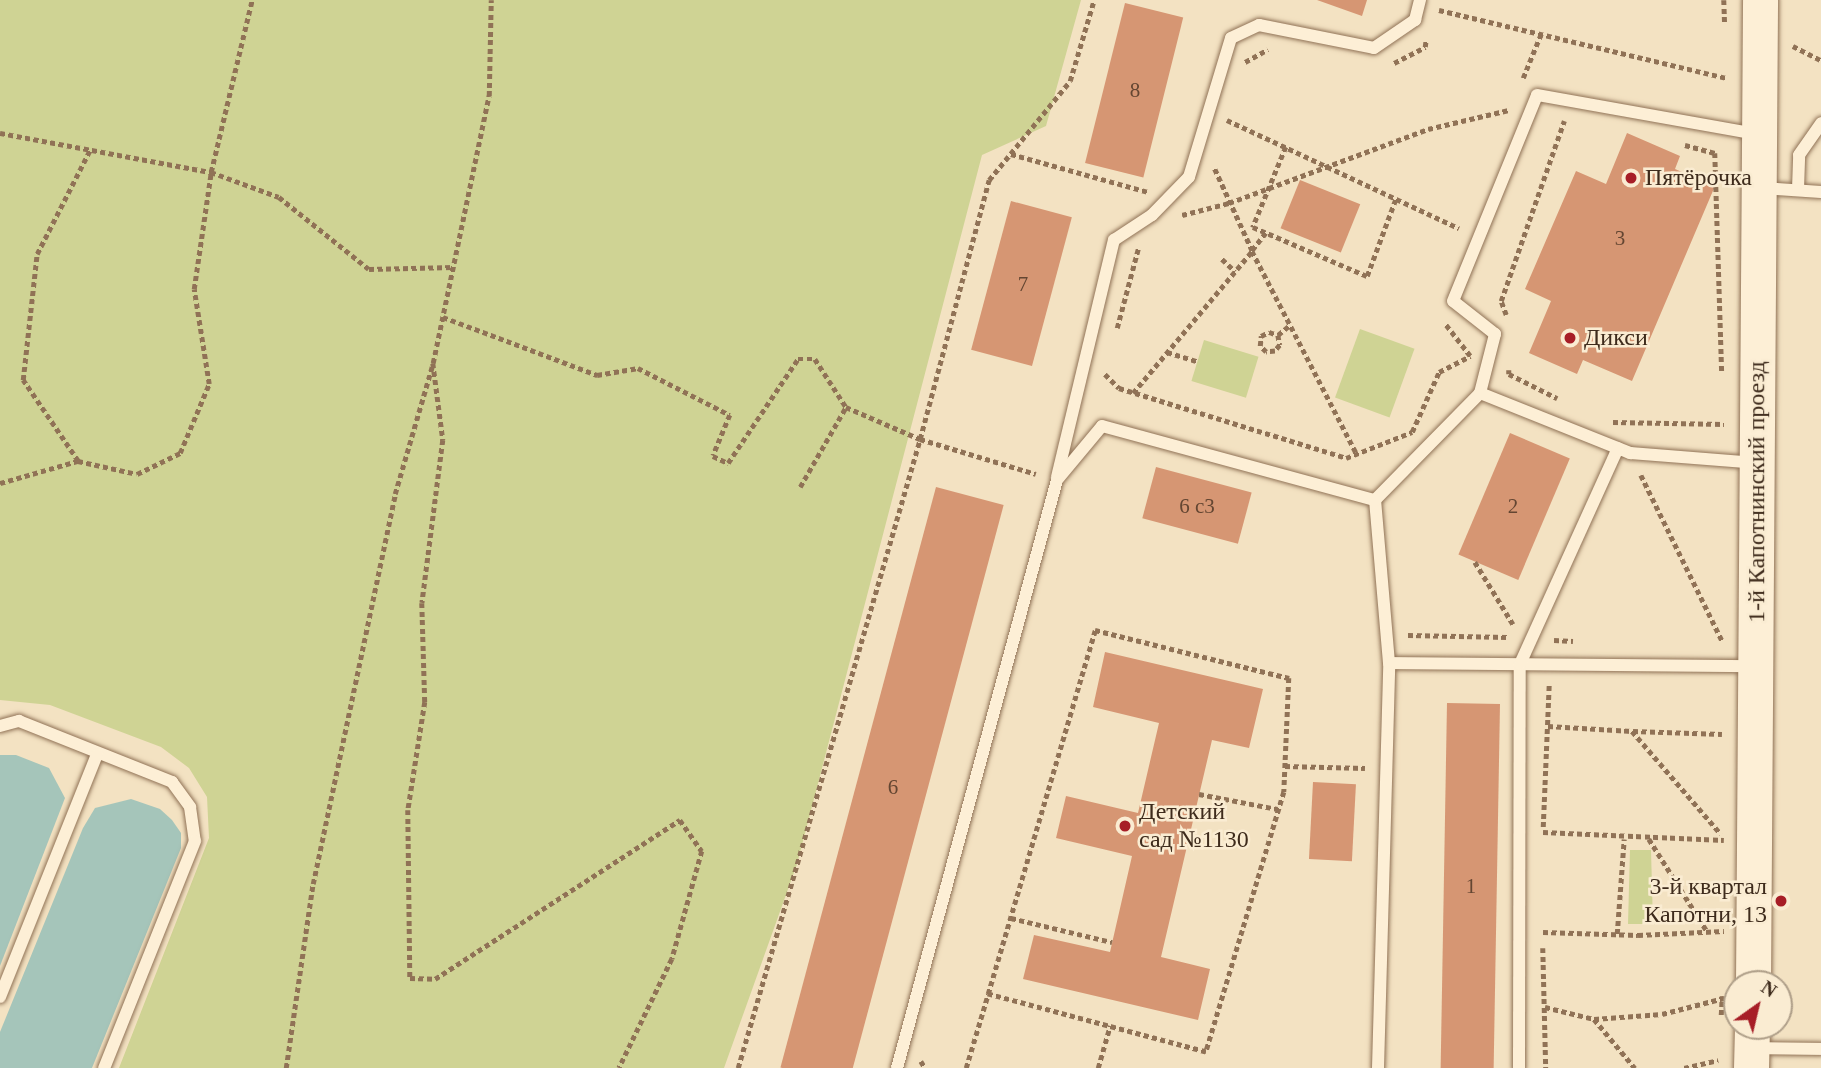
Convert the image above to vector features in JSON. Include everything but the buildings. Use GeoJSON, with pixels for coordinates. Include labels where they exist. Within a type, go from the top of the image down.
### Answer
{"type":"FeatureCollection","features":[{"type":"Feature","properties":{"kind":"street","name":"1-й Капотнинский проезд"},"geometry":{"type":"LineString","coordinates":[[1733,970],[1745,655],[1758,463],[1757,134],[1760,0]]}},
{"type":"Feature","properties":{"kind":"lane"},"geometry":{"type":"LineString","coordinates":[[897,1068],[1057,480],[1114,240],[1152,215],[1189,177],[1231,38],[1259,24],[1374,48],[1415,20],[1426,4]]}},
{"type":"Feature","properties":{"kind":"lane"},"geometry":{"type":"LineString","coordinates":[[1378,1068],[1389,663],[1375,500],[1480,393],[1495,334],[1453,301],[1537,95],[1757,134]]}},
{"type":"Feature","properties":{"kind":"lane"},"geometry":{"type":"LineString","coordinates":[[1798,189],[1799,155],[1821,123]]}},
{"type":"Feature","properties":{"kind":"lane"},"geometry":{"type":"LineString","coordinates":[[1758,187],[1821,192]]}},
{"type":"Feature","properties":{"kind":"lane"},"geometry":{"type":"LineString","coordinates":[[1480,393],[1630,453],[1758,463]]}},
{"type":"Feature","properties":{"kind":"lane"},"geometry":{"type":"LineString","coordinates":[[1057,480],[1102,426],[1375,500]]}},
{"type":"Feature","properties":{"kind":"lane"},"geometry":{"type":"LineString","coordinates":[[1519,1068],[1520,664],[1618,448]]}},
{"type":"Feature","properties":{"kind":"lane"},"geometry":{"type":"LineString","coordinates":[[1389,663],[1520,664],[1745,655]]}},
{"type":"Feature","properties":{"kind":"lane"},"geometry":{"type":"LineString","coordinates":[[0,726],[19,721],[97,755],[172,782],[190,807],[195,841],[104,1068]]}},
{"type":"Feature","properties":{"kind":"lane"},"geometry":{"type":"LineString","coordinates":[[0,997],[97,755]]}},
{"type":"Feature","properties":{"kind":"lane"},"geometry":{"type":"LineString","coordinates":[[1735,1046],[1821,1049]]}},
{"type":"Feature","properties":{"kind":"path"},"geometry":{"type":"LineString","coordinates":[[0,483],[78,461],[137,474],[180,453],[209,384],[194,289],[211,172],[252,0]]}},
{"type":"Feature","properties":{"kind":"path"},"geometry":{"type":"LineString","coordinates":[[286,1068],[318,857],[395,494],[433,363],[489,96],[491,0]]}},
{"type":"Feature","properties":{"kind":"path"},"geometry":{"type":"LineString","coordinates":[[737,1068],[920,439],[989,180],[1070,81],[1094,0]]}},
{"type":"Feature","properties":{"kind":"path"},"geometry":{"type":"LineString","coordinates":[[1426,4],[1726,78]]}},
{"type":"Feature","properties":{"kind":"path"},"geometry":{"type":"LineString","coordinates":[[1385,67],[1425,47],[1427,34]]}},
{"type":"Feature","properties":{"kind":"path"},"geometry":{"type":"LineString","coordinates":[[1521,81],[1541,34]]}},
{"type":"Feature","properties":{"kind":"path"},"geometry":{"type":"LineString","coordinates":[[1240,74],[1244,62],[1269,48],[1283,51]]}},
{"type":"Feature","properties":{"kind":"path"},"geometry":{"type":"LineString","coordinates":[[1504,122],[1513,100]]}},
{"type":"Feature","properties":{"kind":"path"},"geometry":{"type":"LineString","coordinates":[[1223,131],[1229,108]]}},
{"type":"Feature","properties":{"kind":"path"},"geometry":{"type":"LineString","coordinates":[[1186,206],[1175,217],[1230,203],[1428,129],[1509,110]]}},
{"type":"Feature","properties":{"kind":"path"},"geometry":{"type":"LineString","coordinates":[[1508,322],[1501,301],[1566,113]]}},
{"type":"Feature","properties":{"kind":"path"},"geometry":{"type":"LineString","coordinates":[[1226,120],[1459,228]]}},
{"type":"Feature","properties":{"kind":"path"},"geometry":{"type":"LineString","coordinates":[[0,133],[211,172],[279,197],[369,269],[454,267]]}},
{"type":"Feature","properties":{"kind":"path"},"geometry":{"type":"LineString","coordinates":[[1678,143],[1715,153],[1722,383]]}},
{"type":"Feature","properties":{"kind":"path"},"geometry":{"type":"LineString","coordinates":[[1286,147],[1253,227],[1367,276],[1396,198]]}},
{"type":"Feature","properties":{"kind":"path"},"geometry":{"type":"LineString","coordinates":[[78,461],[23,380],[37,254],[90,150]]}},
{"type":"Feature","properties":{"kind":"path"},"geometry":{"type":"LineString","coordinates":[[1011,153],[1169,197]]}},
{"type":"Feature","properties":{"kind":"path"},"geometry":{"type":"LineString","coordinates":[[1209,172],[1216,154]]}},
{"type":"Feature","properties":{"kind":"path"},"geometry":{"type":"LineString","coordinates":[[1212,165],[1252,251],[1357,453]]}},
{"type":"Feature","properties":{"kind":"path"},"geometry":{"type":"LineString","coordinates":[[1454,241],[1464,216]]}},
{"type":"Feature","properties":{"kind":"path"},"geometry":{"type":"LineString","coordinates":[[1133,393],[1266,233]]}},
{"type":"Feature","properties":{"kind":"path"},"geometry":{"type":"LineString","coordinates":[[1115,338],[1139,246],[1147,241]]}},
{"type":"Feature","properties":{"kind":"path"},"geometry":{"type":"LineString","coordinates":[[1222,259],[1235,271]]}},
{"type":"Feature","properties":{"kind":"path"},"geometry":{"type":"LineString","coordinates":[[1108,364],[1104,377],[1133,393],[1346,458],[1412,432],[1439,372],[1470,356],[1437,314]]}},
{"type":"Feature","properties":{"kind":"path"},"geometry":{"type":"LineString","coordinates":[[443,317],[597,375],[638,368],[730,415],[713,456],[728,463],[798,359],[815,359],[846,407],[920,439],[1057,480]]}},
{"type":"Feature","properties":{"kind":"path"},"geometry":{"type":"LineString","coordinates":[[1278,335],[1290,325]]}},
{"type":"Feature","properties":{"kind":"path"},"geometry":{"type":"LineString","coordinates":[[1269,331],[1278,335],[1280,345],[1275,351],[1266,352],[1260,346],[1261,336],[1269,331]]}},
{"type":"Feature","properties":{"kind":"path"},"geometry":{"type":"LineString","coordinates":[[1167,352],[1196,361]]}},
{"type":"Feature","properties":{"kind":"path"},"geometry":{"type":"LineString","coordinates":[[1511,362],[1509,374],[1569,404]]}},
{"type":"Feature","properties":{"kind":"path"},"geometry":{"type":"LineString","coordinates":[[433,363],[443,440],[422,603],[425,702],[408,810],[410,978],[435,979],[680,820],[702,851],[672,959],[619,1068]]}},
{"type":"Feature","properties":{"kind":"path"},"geometry":{"type":"LineString","coordinates":[[800,487],[846,407]]}},
{"type":"Feature","properties":{"kind":"path"},"geometry":{"type":"LineString","coordinates":[[1605,422],[1724,424],[1723,411]]}},
{"type":"Feature","properties":{"kind":"path"},"geometry":{"type":"LineString","coordinates":[[1636,465],[1723,643]]}},
{"type":"Feature","properties":{"kind":"path"},"geometry":{"type":"LineString","coordinates":[[1475,562],[1513,624]]}},
{"type":"Feature","properties":{"kind":"path"},"geometry":{"type":"LineString","coordinates":[[1407,625],[1408,638],[1506,639],[1518,612]]}},
{"type":"Feature","properties":{"kind":"path"},"geometry":{"type":"LineString","coordinates":[[1560,628],[1554,640],[1580,641]]}},
{"type":"Feature","properties":{"kind":"path"},"geometry":{"type":"LineString","coordinates":[[966,1068],[1095,630],[1289,678],[1285,766],[1278,809],[1206,1052],[988,994]]}},
{"type":"Feature","properties":{"kind":"path"},"geometry":{"type":"LineString","coordinates":[[1710,643],[1723,643],[1745,655]]}},
{"type":"Feature","properties":{"kind":"path"},"geometry":{"type":"LineString","coordinates":[[1543,843],[1549,684],[1562,685]]}},
{"type":"Feature","properties":{"kind":"path"},"geometry":{"type":"LineString","coordinates":[[1548,726],[1730,734]]}},
{"type":"Feature","properties":{"kind":"path"},"geometry":{"type":"LineString","coordinates":[[1632,731],[1727,840]]}},
{"type":"Feature","properties":{"kind":"path"},"geometry":{"type":"LineString","coordinates":[[1364,782],[1365,758]]}},
{"type":"Feature","properties":{"kind":"path"},"geometry":{"type":"LineString","coordinates":[[1285,766],[1365,768]]}},
{"type":"Feature","properties":{"kind":"path"},"geometry":{"type":"LineString","coordinates":[[1199,794],[1278,809]]}},
{"type":"Feature","properties":{"kind":"path"},"geometry":{"type":"LineString","coordinates":[[1726,851],[1727,828]]}},
{"type":"Feature","properties":{"kind":"path"},"geometry":{"type":"LineString","coordinates":[[1543,832],[1623,839],[1727,840]]}},
{"type":"Feature","properties":{"kind":"path"},"geometry":{"type":"LineString","coordinates":[[1618,934],[1623,839]]}},
{"type":"Feature","properties":{"kind":"path"},"geometry":{"type":"LineString","coordinates":[[1648,839],[1708,932]]}},
{"type":"Feature","properties":{"kind":"path"},"geometry":{"type":"LineString","coordinates":[[1011,918],[1112,942]]}},
{"type":"Feature","properties":{"kind":"path"},"geometry":{"type":"LineString","coordinates":[[1542,918],[1546,1068]]}},
{"type":"Feature","properties":{"kind":"path"},"geometry":{"type":"LineString","coordinates":[[1724,919],[1724,944]]}},
{"type":"Feature","properties":{"kind":"path"},"geometry":{"type":"LineString","coordinates":[[1543,932],[1618,934],[1724,931]]}},
{"type":"Feature","properties":{"kind":"path"},"geometry":{"type":"LineString","coordinates":[[1545,1007],[1594,1019],[1662,1014],[1723,992]]}},
{"type":"Feature","properties":{"kind":"path"},"geometry":{"type":"LineString","coordinates":[[1594,1019],[1634,1068]]}},
{"type":"Feature","properties":{"kind":"path"},"geometry":{"type":"LineString","coordinates":[[1098,1068],[1110,1026]]}},
{"type":"Feature","properties":{"kind":"path"},"geometry":{"type":"LineString","coordinates":[[1684,1068],[1735,1046]]}},
{"type":"Feature","properties":{"kind":"path"},"geometry":{"type":"LineString","coordinates":[[1718,1068],[1735,1046]]}},
{"type":"Feature","properties":{"kind":"path"},"geometry":{"type":"LineString","coordinates":[[921,1061],[925,1068]]}},
{"type":"Feature","properties":{"kind":"green space"},"geometry":{"type":"Polygon","coordinates":[[[0,0],[1081,0],[1046,126],[982,155],[797,864],[724,1068],[119,1068],[209,838],[207,797],[189,768],[161,747],[50,705],[0,700],[0,0]]]}},
{"type":"Feature","properties":{"kind":"green space"},"geometry":{"type":"Polygon","coordinates":[[[1360,329],[1415,349],[1390,417],[1335,398],[1360,329]]]}},
{"type":"Feature","properties":{"kind":"green space"},"geometry":{"type":"Polygon","coordinates":[[[1204,340],[1259,357],[1246,398],[1191,381],[1204,340]]]}},
{"type":"Feature","properties":{"kind":"green space"},"geometry":{"type":"Polygon","coordinates":[[[1630,850],[1651,850],[1653,924],[1628,924],[1630,850]]]}},
{"type":"Feature","properties":{"kind":"water"},"geometry":{"type":"Polygon","coordinates":[[[0,755],[16,755],[49,768],[65,798],[0,966],[0,755]]]}},
{"type":"Feature","properties":{"kind":"water"},"geometry":{"type":"Polygon","coordinates":[[[131,799],[160,809],[172,820],[181,833],[181,848],[92,1068],[0,1068],[0,1032],[83,828],[95,808],[131,799]]]}},
{"type":"Feature","properties":{"kind":"place","name":"Пятёрочка"},"geometry":{"type":"Point","coordinates":[1631,178]}},
{"type":"Feature","properties":{"kind":"place","name":"Дикси"},"geometry":{"type":"Point","coordinates":[1570,338]}},
{"type":"Feature","properties":{"kind":"place","name":"Детский сад №1130"},"geometry":{"type":"Point","coordinates":[1125,826]}},
{"type":"Feature","properties":{"kind":"place","name":"3-й квартал Капотни, 13"},"geometry":{"type":"Point","coordinates":[1781,901]}}]}
